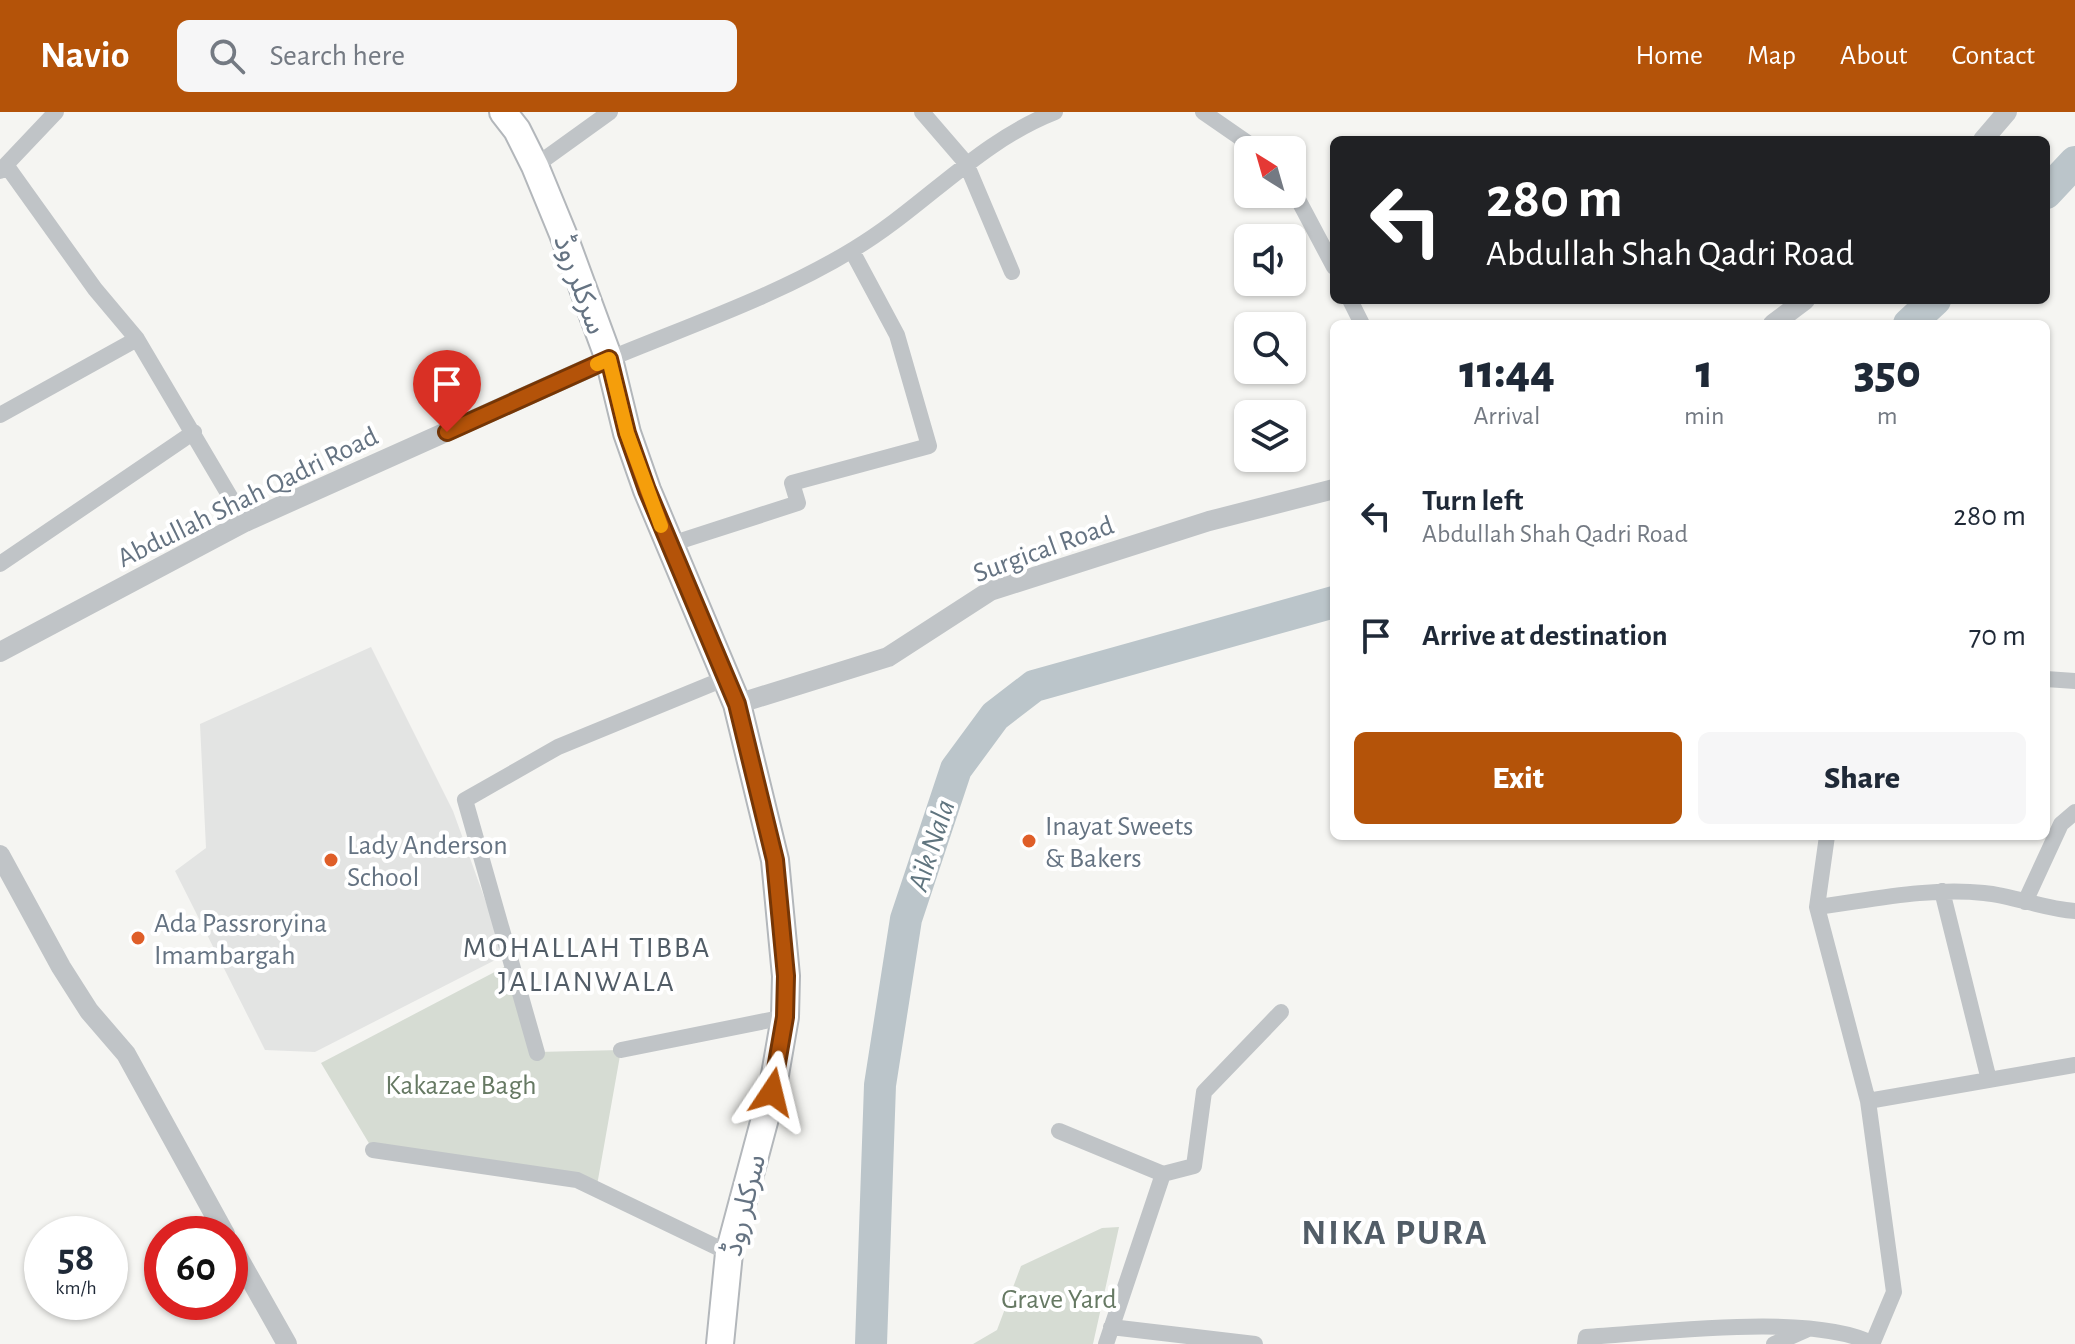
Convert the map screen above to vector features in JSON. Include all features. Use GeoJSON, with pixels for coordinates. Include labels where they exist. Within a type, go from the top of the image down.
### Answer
{"type":"FeatureCollection","features":[{"type":"Feature","properties":{"kind":"main road","name":"سرکلر روڈ"},"geometry":{"type":"LineString","coordinates":[[503,112],[535,166],[609,359],[627,433],[668,545],[737,704],[775,860],[786,976],[785,1017],[772,1092],[729,1253],[720,1344]]}},
{"type":"Feature","properties":{"kind":"street"},"geometry":{"type":"LineString","coordinates":[[56,112],[3,168],[137,339],[245,522]]}},
{"type":"Feature","properties":{"kind":"street"},"geometry":{"type":"LineString","coordinates":[[535,166],[610,112]]}},
{"type":"Feature","properties":{"kind":"street"},"geometry":{"type":"LineString","coordinates":[[922,112],[966,163],[1012,272]]}},
{"type":"Feature","properties":{"kind":"street"},"geometry":{"type":"LineString","coordinates":[[609,359],[770,291],[852,251],[966,163],[1035,120],[1055,112]]}},
{"type":"Feature","properties":{"kind":"street"},"geometry":{"type":"LineString","coordinates":[[1203,112],[1238,136]]}},
{"type":"Feature","properties":{"kind":"street"},"geometry":{"type":"LineString","coordinates":[[1986,136],[2007,112]]}},
{"type":"Feature","properties":{"kind":"street"},"geometry":{"type":"LineString","coordinates":[[1303,208],[1330,259]]}},
{"type":"Feature","properties":{"kind":"street"},"geometry":{"type":"LineString","coordinates":[[668,545],[798,503],[792,483],[929,446],[897,335],[852,251]]}},
{"type":"Feature","properties":{"kind":"street"},"geometry":{"type":"LineString","coordinates":[[1778,320],[1800,304]]}},
{"type":"Feature","properties":{"kind":"street"},"geometry":{"type":"LineString","coordinates":[[0,415],[137,339]]}},
{"type":"Feature","properties":{"kind":"street","name":"Abdullah Shah Qadri Road"},"geometry":{"type":"LineString","coordinates":[[0,652],[245,522],[609,359]]}},
{"type":"Feature","properties":{"kind":"street"},"geometry":{"type":"LineString","coordinates":[[0,564],[194,432]]}},
{"type":"Feature","properties":{"kind":"street","name":"Surgical Road"},"geometry":{"type":"LineString","coordinates":[[737,704],[888,657],[990,591],[1209,521],[1330,490]]}},
{"type":"Feature","properties":{"kind":"street"},"geometry":{"type":"LineString","coordinates":[[537,1053],[465,800],[558,747],[726,678]]}},
{"type":"Feature","properties":{"kind":"street"},"geometry":{"type":"LineString","coordinates":[[2050,679],[2075,681]]}},
{"type":"Feature","properties":{"kind":"street"},"geometry":{"type":"LineString","coordinates":[[2025,902],[2061,824],[2075,812]]}},
{"type":"Feature","properties":{"kind":"street"},"geometry":{"type":"LineString","coordinates":[[1585,1344],[1586,1337],[1770,1327],[1808,1329],[1873,1343],[1894,1292],[1868,1101],[1817,907],[1826,840]]}},
{"type":"Feature","properties":{"kind":"street"},"geometry":{"type":"LineString","coordinates":[[0,855],[61,967],[89,1011],[126,1054],[215,1216]]}},
{"type":"Feature","properties":{"kind":"street"},"geometry":{"type":"LineString","coordinates":[[1942,891],[1989,1080]]}},
{"type":"Feature","properties":{"kind":"street"},"geometry":{"type":"LineString","coordinates":[[1817,907],[1942,891],[1985,893],[2075,911]]}},
{"type":"Feature","properties":{"kind":"street"},"geometry":{"type":"LineString","coordinates":[[1059,1131],[1163,1174],[1194,1166],[1204,1092],[1281,1012]]}},
{"type":"Feature","properties":{"kind":"street"},"geometry":{"type":"LineString","coordinates":[[621,1050],[785,1017]]}},
{"type":"Feature","properties":{"kind":"street"},"geometry":{"type":"LineString","coordinates":[[1868,1101],[2075,1065]]}},
{"type":"Feature","properties":{"kind":"street"},"geometry":{"type":"LineString","coordinates":[[373,1150],[577,1180],[729,1253]]}},
{"type":"Feature","properties":{"kind":"street"},"geometry":{"type":"LineString","coordinates":[[1106,1344],[1163,1174]]}},
{"type":"Feature","properties":{"kind":"street"},"geometry":{"type":"LineString","coordinates":[[248,1275],[287,1344]]}},
{"type":"Feature","properties":{"kind":"street"},"geometry":{"type":"LineString","coordinates":[[1111,1327],[1255,1344]]}},
{"type":"Feature","properties":{"kind":"street"},"geometry":{"type":"LineString","coordinates":[[1774,1344],[1808,1329]]}},
{"type":"Feature","properties":{"kind":"shaded area","name":"Lady Anderson School"},"geometry":{"type":"Polygon","coordinates":[[[371,647],[453,811],[505,955],[315,1052],[265,1050],[175,871],[206,848],[200,724],[371,647]]]}},
{"type":"Feature","properties":{"kind":"green space","name":"Kakazae Bagh"},"geometry":{"type":"Polygon","coordinates":[[[508,965],[537,1052],[621,1050],[596,1191],[373,1150],[321,1063],[508,965]]]}},
{"type":"Feature","properties":{"kind":"green space","name":"Grave Yard"},"geometry":{"type":"Polygon","coordinates":[[[1119,1227],[1093,1344],[973,1344],[997,1330],[1021,1266],[1102,1228],[1119,1227]]]}},
{"type":"Feature","properties":{"kind":"waterway","name":"Aik Nala"},"geometry":{"type":"LineString","coordinates":[[2050,189],[2075,162]]}},
{"type":"Feature","properties":{"kind":"waterway","name":"Aik Nala"},"geometry":{"type":"LineString","coordinates":[[1913,320],[1931,304]]}},
{"type":"Feature","properties":{"kind":"waterway","name":"Aik Nala"},"geometry":{"type":"LineString","coordinates":[[871,1344],[880,1085],[906,919],[956,769],[995,716],[1034,686],[1330,603]]}},
{"type":"Feature","properties":{"kind":"slow traffic"},"geometry":{"type":"LineString","coordinates":[[597,364],[609,359],[627,433],[661,526]]}},
{"type":"Feature","properties":{"kind":"place","name":"Inayat Sweets & Bakers"},"geometry":{"type":"Point","coordinates":[1029,841]}},
{"type":"Feature","properties":{"kind":"place","name":"Lady Anderson School"},"geometry":{"type":"Point","coordinates":[331,860]}},
{"type":"Feature","properties":{"kind":"place","name":"Ada Passroryina Imambargah"},"geometry":{"type":"Point","coordinates":[138,938]}},
{"type":"Feature","properties":{"kind":"district","name":"MOHALLAH TIBBA JALIANWALA"},"geometry":{"type":"Point","coordinates":[587,964]}},
{"type":"Feature","properties":{"kind":"district","name":"NIKA PURA"},"geometry":{"type":"Point","coordinates":[1395,1231]}},
{"type":"Feature","properties":{"kind":"route"},"geometry":{"type":"LineString","coordinates":[[447,432],[609,359],[627,433],[647,490],[737,704],[775,860],[786,976],[785,1017],[772,1092]]}}]}
